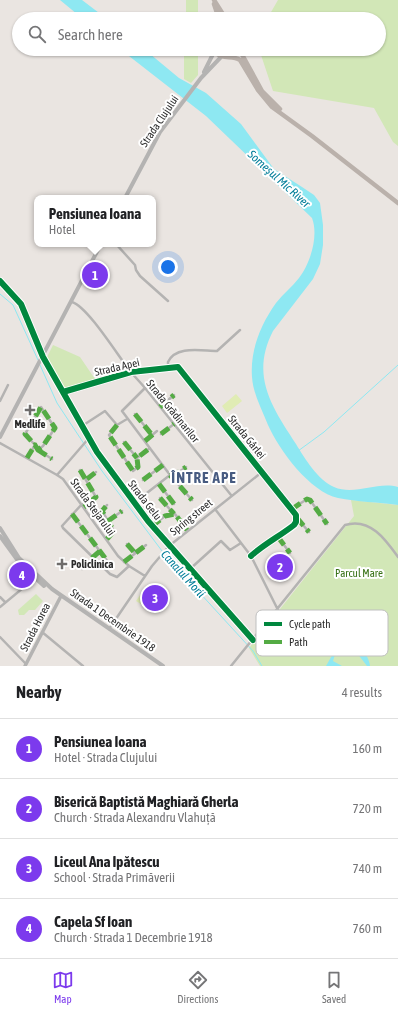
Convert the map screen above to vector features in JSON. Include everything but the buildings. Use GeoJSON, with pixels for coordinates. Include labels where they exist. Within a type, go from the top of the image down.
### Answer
{"type":"FeatureCollection","features":[{"type":"Feature","properties":{"kind":"highway"},"geometry":{"type":"LineString","coordinates":[[214,0],[217,12]]}},
{"type":"Feature","properties":{"kind":"highway"},"geometry":{"type":"LineString","coordinates":[[214,0],[222,12]]}},
{"type":"Feature","properties":{"kind":"highway"},"geometry":{"type":"LineString","coordinates":[[242,56],[262,91],[272,102],[295,123],[398,203]]}},
{"type":"Feature","properties":{"kind":"highway"},"geometry":{"type":"LineString","coordinates":[[222,57],[240,60],[264,98],[286,118],[295,123]]}},
{"type":"Feature","properties":{"kind":"main road","name":"Strada Clujului"},"geometry":{"type":"LineString","coordinates":[[201,78],[212,56]]}},
{"type":"Feature","properties":{"kind":"main road","name":"Strada Clujului"},"geometry":{"type":"LineString","coordinates":[[126,195],[160,132],[195,85],[222,57]]}},
{"type":"Feature","properties":{"kind":"main road"},"geometry":{"type":"LineString","coordinates":[[0,437],[100,247]]}},
{"type":"Feature","properties":{"kind":"main road"},"geometry":{"type":"LineString","coordinates":[[0,529],[7,543]]}},
{"type":"Feature","properties":{"kind":"main road"},"geometry":{"type":"LineString","coordinates":[[0,538],[7,543]]}},
{"type":"Feature","properties":{"kind":"main road","name":"Strada 1 Decembrie 1918"},"geometry":{"type":"LineString","coordinates":[[7,543],[35,577],[163,666]]}},
{"type":"Feature","properties":{"kind":"street"},"geometry":{"type":"LineString","coordinates":[[119,247],[135,264],[136,270],[140,276],[168,301]]}},
{"type":"Feature","properties":{"kind":"street","name":"Strada Gelu"},"geometry":{"type":"LineString","coordinates":[[0,281],[21,304],[42,358],[89,438],[134,503],[169,546],[252,641]]}},
{"type":"Feature","properties":{"kind":"street","name":"Strada Grădinarilor"},"geometry":{"type":"LineString","coordinates":[[72,302],[78,305],[87,314],[131,372],[231,495]]}},
{"type":"Feature","properties":{"kind":"street"},"geometry":{"type":"LineString","coordinates":[[168,368],[168,362],[174,356],[186,350],[217,351],[240,330]]}},
{"type":"Feature","properties":{"kind":"street","name":"Strada Apei"},"geometry":{"type":"LineString","coordinates":[[63,392],[131,372],[178,367]]}},
{"type":"Feature","properties":{"kind":"street","name":"Strada Gârlei"},"geometry":{"type":"LineString","coordinates":[[178,367],[292,509],[297,520],[309,532]]}},
{"type":"Feature","properties":{"kind":"street"},"geometry":{"type":"LineString","coordinates":[[0,401],[8,386]]}},
{"type":"Feature","properties":{"kind":"street"},"geometry":{"type":"LineString","coordinates":[[145,388],[122,411],[170,475],[192,500]]}},
{"type":"Feature","properties":{"kind":"street"},"geometry":{"type":"LineString","coordinates":[[160,407],[174,395]]}},
{"type":"Feature","properties":{"kind":"street"},"geometry":{"type":"LineString","coordinates":[[38,450],[43,446],[55,428],[41,407],[25,434],[38,450],[52,459]]}},
{"type":"Feature","properties":{"kind":"street"},"geometry":{"type":"LineString","coordinates":[[82,426],[105,411],[117,425]]}},
{"type":"Feature","properties":{"kind":"street"},"geometry":{"type":"LineString","coordinates":[[135,414],[152,435]]}},
{"type":"Feature","properties":{"kind":"street"},"geometry":{"type":"LineString","coordinates":[[124,442],[137,458],[138,467],[133,471],[109,435],[117,425],[127,419]]}},
{"type":"Feature","properties":{"kind":"street"},"geometry":{"type":"LineString","coordinates":[[161,434],[174,424]]}},
{"type":"Feature","properties":{"kind":"street"},"geometry":{"type":"LineString","coordinates":[[145,441],[157,431]]}},
{"type":"Feature","properties":{"kind":"street"},"geometry":{"type":"LineString","coordinates":[[57,475],[89,438]]}},
{"type":"Feature","properties":{"kind":"street","name":"Strada Stejarului"},"geometry":{"type":"LineString","coordinates":[[0,443],[57,475],[82,504],[124,562],[145,576]]}},
{"type":"Feature","properties":{"kind":"street"},"geometry":{"type":"LineString","coordinates":[[27,458],[35,445]]}},
{"type":"Feature","properties":{"kind":"street"},"geometry":{"type":"LineString","coordinates":[[137,458],[150,448]]}},
{"type":"Feature","properties":{"kind":"street"},"geometry":{"type":"LineString","coordinates":[[143,480],[163,465]]}},
{"type":"Feature","properties":{"kind":"street"},"geometry":{"type":"LineString","coordinates":[[134,503],[170,475],[182,471],[186,467]]}},
{"type":"Feature","properties":{"kind":"street"},"geometry":{"type":"LineString","coordinates":[[80,470],[96,497],[84,507]]}},
{"type":"Feature","properties":{"kind":"street"},"geometry":{"type":"LineString","coordinates":[[86,479],[96,472]]}},
{"type":"Feature","properties":{"kind":"street","name":"Spring street"},"geometry":{"type":"LineString","coordinates":[[109,629],[145,576],[169,546],[187,530],[262,472]]}},
{"type":"Feature","properties":{"kind":"street"},"geometry":{"type":"LineString","coordinates":[[159,484],[174,504]]}},
{"type":"Feature","properties":{"kind":"street"},"geometry":{"type":"LineString","coordinates":[[160,498],[187,530]]}},
{"type":"Feature","properties":{"kind":"street"},"geometry":{"type":"LineString","coordinates":[[292,509],[307,500],[310,500],[327,524]]}},
{"type":"Feature","properties":{"kind":"street"},"geometry":{"type":"LineString","coordinates":[[82,504],[62,526],[92,558],[110,574],[117,576],[129,566]]}},
{"type":"Feature","properties":{"kind":"street"},"geometry":{"type":"LineString","coordinates":[[107,538],[114,531],[102,511],[108,505]]}},
{"type":"Feature","properties":{"kind":"street"},"geometry":{"type":"LineString","coordinates":[[215,509],[251,556],[278,610],[345,525],[357,523],[380,533],[398,557]]}},
{"type":"Feature","properties":{"kind":"street"},"geometry":{"type":"LineString","coordinates":[[108,521],[122,511]]}},
{"type":"Feature","properties":{"kind":"street"},"geometry":{"type":"LineString","coordinates":[[72,514],[108,562],[105,568]]}},
{"type":"Feature","properties":{"kind":"street"},"geometry":{"type":"LineString","coordinates":[[152,526],[164,516],[174,514]]}},
{"type":"Feature","properties":{"kind":"street"},"geometry":{"type":"LineString","coordinates":[[251,556],[266,542],[278,536],[297,520]]}},
{"type":"Feature","properties":{"kind":"street"},"geometry":{"type":"LineString","coordinates":[[0,529],[0,538]]}},
{"type":"Feature","properties":{"kind":"street"},"geometry":{"type":"LineString","coordinates":[[278,536],[290,553]]}},
{"type":"Feature","properties":{"kind":"street"},"geometry":{"type":"LineString","coordinates":[[190,569],[221,541],[230,550],[241,543]]}},
{"type":"Feature","properties":{"kind":"street"},"geometry":{"type":"LineString","coordinates":[[128,544],[135,553]]}},
{"type":"Feature","properties":{"kind":"street"},"geometry":{"type":"LineString","coordinates":[[124,562],[146,545]]}},
{"type":"Feature","properties":{"kind":"street"},"geometry":{"type":"LineString","coordinates":[[82,569],[100,551]]}},
{"type":"Feature","properties":{"kind":"street"},"geometry":{"type":"LineString","coordinates":[[0,607],[35,577]]}},
{"type":"Feature","properties":{"kind":"street","name":"Strada Horea"},"geometry":{"type":"LineString","coordinates":[[25,665],[61,596]]}},
{"type":"Feature","properties":{"kind":"street"},"geometry":{"type":"LineString","coordinates":[[0,597],[6,602]]}},
{"type":"Feature","properties":{"kind":"street"},"geometry":{"type":"LineString","coordinates":[[42,632],[83,666]]}},
{"type":"Feature","properties":{"kind":"street"},"geometry":{"type":"LineString","coordinates":[[0,636],[25,665]]}},
{"type":"Feature","properties":{"kind":"street"},"geometry":{"type":"LineString","coordinates":[[231,666],[256,636]]}},
{"type":"Feature","properties":{"kind":"green space"},"geometry":{"type":"Polygon","coordinates":[[[186,0],[198,0],[198,12],[186,12],[186,0]]]}},
{"type":"Feature","properties":{"kind":"green space"},"geometry":{"type":"Polygon","coordinates":[[[278,0],[398,0],[398,146],[393,142],[374,108],[273,91],[261,56],[386,56],[386,12],[271,12],[278,0]]]}},
{"type":"Feature","properties":{"kind":"green space"},"geometry":{"type":"Polygon","coordinates":[[[184,56],[198,56],[198,75],[191,83],[184,79],[184,56]]]}},
{"type":"Feature","properties":{"kind":"green space"},"geometry":{"type":"Polygon","coordinates":[[[53,345],[80,357],[95,379],[64,390],[46,359],[53,345]]]}},
{"type":"Feature","properties":{"kind":"green space"},"geometry":{"type":"Polygon","coordinates":[[[236,394],[242,401],[227,413],[222,406],[236,394]]]}},
{"type":"Feature","properties":{"kind":"green space","name":"Parcul Mare"},"geometry":{"type":"Polygon","coordinates":[[[351,500],[398,505],[398,666],[260,666],[249,648],[256,639],[256,656],[388,656],[388,610],[279,610],[354,516],[351,500]]]}},
{"type":"Feature","properties":{"kind":"green space"},"geometry":{"type":"Polygon","coordinates":[[[147,585],[155,590],[144,606],[136,601],[147,585]]]}},
{"type":"Feature","properties":{"kind":"green space"},"geometry":{"type":"Polygon","coordinates":[[[36,594],[43,601],[35,610],[29,610],[24,615],[19,615],[18,610],[36,594]]]}},
{"type":"Feature","properties":{"kind":"water"},"geometry":{"type":"Polygon","coordinates":[[[60,0],[82,0],[98,12],[75,12],[60,0]]]}},
{"type":"Feature","properties":{"kind":"water","name":"Someşul Mic River"},"geometry":{"type":"Polygon","coordinates":[[[129,56],[152,56],[179,78],[206,93],[241,124],[274,169],[314,195],[320,203],[323,225],[323,245],[320,264],[313,279],[273,331],[266,347],[264,377],[267,390],[272,404],[287,430],[317,474],[328,484],[334,487],[350,490],[382,486],[398,487],[398,505],[338,498],[317,488],[306,479],[288,458],[268,425],[254,389],[252,377],[255,347],[261,329],[276,303],[299,278],[307,265],[314,241],[314,225],[312,218],[206,116],[129,56]]]}},
{"type":"Feature","properties":{"kind":"water"},"geometry":{"type":"Polygon","coordinates":[[[332,656],[335,656],[333,661],[342,666],[326,666],[332,656]]]}},
{"type":"Feature","properties":{"kind":"water"},"geometry":{"type":"Polygon","coordinates":[[[359,656],[367,656],[370,666],[367,666],[359,656]]]}},
{"type":"Feature","properties":{"kind":"waterway","name":"Canalul Morii"},"geometry":{"type":"LineString","coordinates":[[0,294],[13,305],[38,360]]}},
{"type":"Feature","properties":{"kind":"waterway","name":"Canalul Morii"},"geometry":{"type":"LineString","coordinates":[[40,365],[57,403],[102,471],[165,555],[253,651],[262,666]]}},
{"type":"Feature","properties":{"kind":"waterway"},"geometry":{"type":"LineString","coordinates":[[298,451],[324,432],[398,365]]}},
{"type":"Feature","properties":{"kind":"marked path"},"geometry":{"type":"LineString","coordinates":[[160,407],[174,395]]}},
{"type":"Feature","properties":{"kind":"marked path"},"geometry":{"type":"LineString","coordinates":[[27,458],[35,445],[38,450],[43,446],[55,428],[41,407],[25,434],[35,445]]}},
{"type":"Feature","properties":{"kind":"marked path"},"geometry":{"type":"LineString","coordinates":[[135,414],[152,435]]}},
{"type":"Feature","properties":{"kind":"marked path"},"geometry":{"type":"LineString","coordinates":[[161,434],[174,424]]}},
{"type":"Feature","properties":{"kind":"marked path"},"geometry":{"type":"LineString","coordinates":[[117,425],[109,435],[133,471],[138,467],[137,458],[150,448]]}},
{"type":"Feature","properties":{"kind":"marked path"},"geometry":{"type":"LineString","coordinates":[[145,441],[156,432]]}},
{"type":"Feature","properties":{"kind":"marked path"},"geometry":{"type":"LineString","coordinates":[[124,442],[137,458]]}},
{"type":"Feature","properties":{"kind":"marked path"},"geometry":{"type":"LineString","coordinates":[[38,450],[52,459]]}},
{"type":"Feature","properties":{"kind":"marked path"},"geometry":{"type":"LineString","coordinates":[[143,480],[163,465]]}},
{"type":"Feature","properties":{"kind":"marked path"},"geometry":{"type":"LineString","coordinates":[[170,475],[179,472],[186,467]]}},
{"type":"Feature","properties":{"kind":"marked path"},"geometry":{"type":"LineString","coordinates":[[80,470],[96,497],[84,507]]}},
{"type":"Feature","properties":{"kind":"marked path"},"geometry":{"type":"LineString","coordinates":[[87,479],[96,472]]}},
{"type":"Feature","properties":{"kind":"marked path"},"geometry":{"type":"LineString","coordinates":[[170,475],[192,500]]}},
{"type":"Feature","properties":{"kind":"marked path"},"geometry":{"type":"LineString","coordinates":[[159,484],[174,504]]}},
{"type":"Feature","properties":{"kind":"marked path"},"geometry":{"type":"LineString","coordinates":[[160,498],[174,514]]}},
{"type":"Feature","properties":{"kind":"marked path"},"geometry":{"type":"LineString","coordinates":[[292,509],[307,499],[310,500],[327,524]]}},
{"type":"Feature","properties":{"kind":"marked path"},"geometry":{"type":"LineString","coordinates":[[107,505],[102,511],[114,531],[107,539]]}},
{"type":"Feature","properties":{"kind":"marked path"},"geometry":{"type":"LineString","coordinates":[[108,521],[122,511]]}},
{"type":"Feature","properties":{"kind":"marked path"},"geometry":{"type":"LineString","coordinates":[[72,514],[108,562],[105,568]]}},
{"type":"Feature","properties":{"kind":"marked path"},"geometry":{"type":"LineString","coordinates":[[152,526],[165,516],[175,514],[187,530]]}},
{"type":"Feature","properties":{"kind":"marked path"},"geometry":{"type":"LineString","coordinates":[[297,518],[309,532]]}},
{"type":"Feature","properties":{"kind":"marked path"},"geometry":{"type":"LineString","coordinates":[[278,537],[290,553]]}},
{"type":"Feature","properties":{"kind":"marked path"},"geometry":{"type":"LineString","coordinates":[[127,544],[135,553]]}},
{"type":"Feature","properties":{"kind":"marked path"},"geometry":{"type":"LineString","coordinates":[[124,562],[146,545]]}},
{"type":"Feature","properties":{"kind":"marked path"},"geometry":{"type":"LineString","coordinates":[[92,558],[100,551]]}},
{"type":"Feature","properties":{"kind":"cycle path"},"geometry":{"type":"LineString","coordinates":[[0,281],[21,304],[43,357],[97,452],[148,521],[253,640]]}},
{"type":"Feature","properties":{"kind":"cycle path"},"geometry":{"type":"LineString","coordinates":[[63,392],[131,372],[178,367],[296,515],[296,522],[294,525],[251,556]]}},
{"type":"Feature","properties":{"kind":"place","name":"Pensiunea Ioana"},"geometry":{"type":"Point","coordinates":[95,275]}},
{"type":"Feature","properties":{"kind":"place","name":"Medlife"},"geometry":{"type":"Point","coordinates":[30,410]}},
{"type":"Feature","properties":{"kind":"place","name":"Policlinica"},"geometry":{"type":"Point","coordinates":[62,564]}},
{"type":"Feature","properties":{"kind":"place","name":"Biserică Baptistă Maghiară Gherla"},"geometry":{"type":"Point","coordinates":[280,567]}},
{"type":"Feature","properties":{"kind":"place","name":"Capela Sf Ioan"},"geometry":{"type":"Point","coordinates":[22,575]}},
{"type":"Feature","properties":{"kind":"place","name":"Liceul Ana Ipătescu"},"geometry":{"type":"Point","coordinates":[155,598]}},
{"type":"Feature","properties":{"kind":"district","name":"ÎNTRE APE"},"geometry":{"type":"Point","coordinates":[204,478]}}]}
